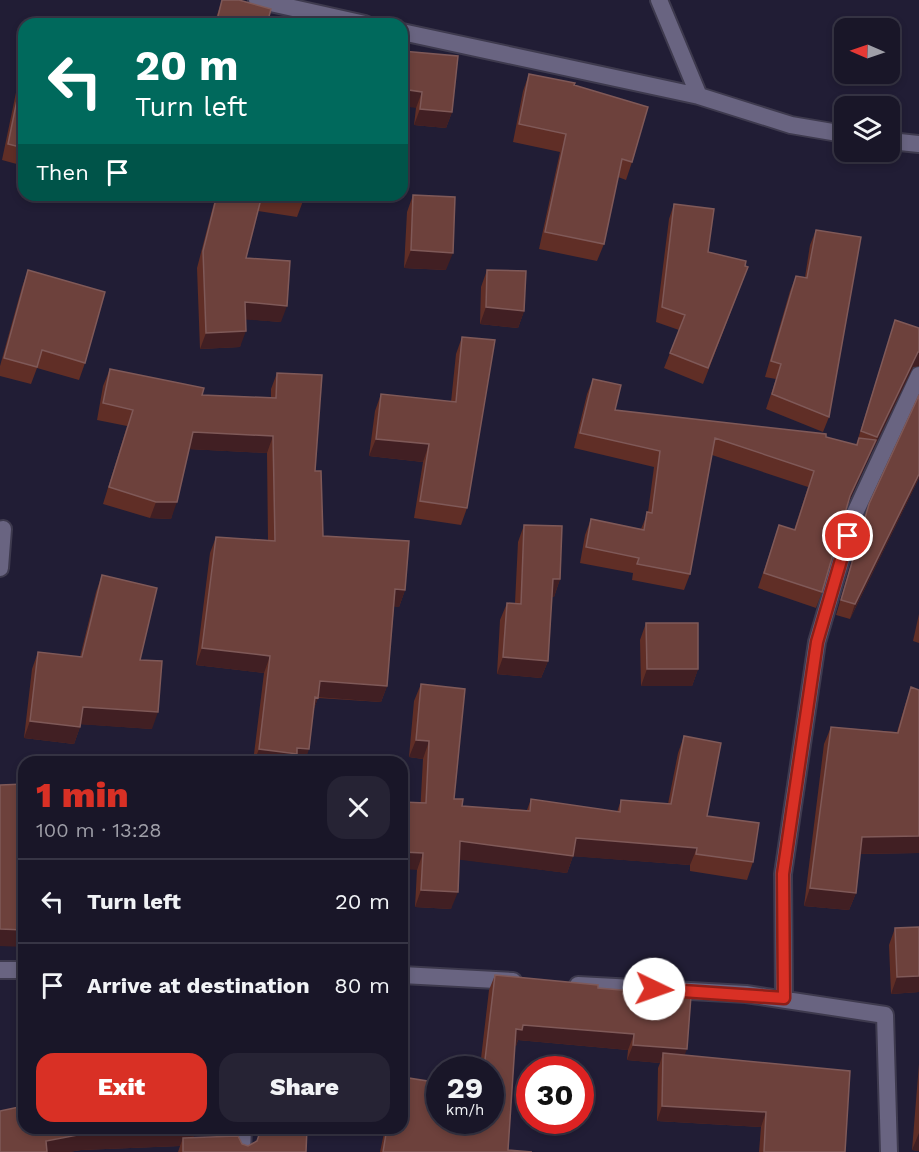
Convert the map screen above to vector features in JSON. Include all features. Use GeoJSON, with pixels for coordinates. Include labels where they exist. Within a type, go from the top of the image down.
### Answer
{"type":"FeatureCollection","features":[{"type":"Feature","properties":{"kind":"street"},"geometry":{"type":"LineString","coordinates":[[257,0],[338,18]]}},
{"type":"Feature","properties":{"kind":"street"},"geometry":{"type":"LineString","coordinates":[[659,0],[699,96]]}},
{"type":"Feature","properties":{"kind":"street"},"geometry":{"type":"LineString","coordinates":[[408,33],[699,96],[791,125],[834,132]]}},
{"type":"Feature","properties":{"kind":"street"},"geometry":{"type":"LineString","coordinates":[[900,142],[919,144]]}},
{"type":"Feature","properties":{"kind":"street"},"geometry":{"type":"LineString","coordinates":[[784,998],[783,874],[817,642],[854,515],[919,375]]}},
{"type":"Feature","properties":{"kind":"street"},"geometry":{"type":"LineString","coordinates":[[0,568],[3,529]]}},
{"type":"Feature","properties":{"kind":"street"},"geometry":{"type":"LineString","coordinates":[[0,970],[18,970]]}},
{"type":"Feature","properties":{"kind":"street"},"geometry":{"type":"LineString","coordinates":[[408,975],[532,982]]}},
{"type":"Feature","properties":{"kind":"street"},"geometry":{"type":"LineString","coordinates":[[556,984],[784,998],[885,1015],[889,1152]]}},
{"type":"Feature","properties":{"kind":"street"},"geometry":{"type":"LineString","coordinates":[[242,1152],[243,1134]]}},
{"type":"Feature","properties":{"kind":"building"},"geometry":{"type":"Polygon","coordinates":[[[222,0],[239,0],[271,9],[269,18],[218,18],[222,0]]]}},
{"type":"Feature","properties":{"kind":"building"},"geometry":{"type":"Polygon","coordinates":[[[408,52],[458,56],[452,112],[420,109],[422,92],[408,90],[408,52]]]}},
{"type":"Feature","properties":{"kind":"building"},"geometry":{"type":"Polygon","coordinates":[[[529,74],[575,83],[574,85],[648,107],[632,162],[622,159],[604,244],[545,232],[566,134],[519,124],[529,74]]]}},
{"type":"Feature","properties":{"kind":"building"},"geometry":{"type":"Polygon","coordinates":[[[18,95],[18,146],[8,144],[18,95]]]}},
{"type":"Feature","properties":{"kind":"building"},"geometry":{"type":"Polygon","coordinates":[[[413,195],[455,197],[453,253],[411,250],[413,195]]]}},
{"type":"Feature","properties":{"kind":"building"},"geometry":{"type":"Polygon","coordinates":[[[216,201],[260,201],[246,258],[290,261],[287,306],[245,302],[246,331],[206,333],[203,251],[216,201]]]}},
{"type":"Feature","properties":{"kind":"building"},"geometry":{"type":"Polygon","coordinates":[[[674,204],[714,209],[708,252],[746,261],[745,266],[748,267],[708,368],[670,353],[685,315],[662,307],[674,204]]]}},
{"type":"Feature","properties":{"kind":"building"},"geometry":{"type":"Polygon","coordinates":[[[816,230],[861,237],[829,417],[772,394],[781,364],[771,361],[796,276],[807,278],[816,230]]]}},
{"type":"Feature","properties":{"kind":"building"},"geometry":{"type":"Polygon","coordinates":[[[28,270],[105,292],[85,363],[42,350],[37,367],[4,358],[28,270]]]}},
{"type":"Feature","properties":{"kind":"building"},"geometry":{"type":"Polygon","coordinates":[[[487,270],[526,271],[524,311],[486,307],[487,270]]]}},
{"type":"Feature","properties":{"kind":"building"},"geometry":{"type":"Polygon","coordinates":[[[895,320],[919,328],[919,352],[877,437],[861,431],[895,320]]]}},
{"type":"Feature","properties":{"kind":"building"},"geometry":{"type":"Polygon","coordinates":[[[462,337],[495,340],[467,508],[420,501],[429,444],[376,439],[381,394],[456,402],[462,337]]]}},
{"type":"Feature","properties":{"kind":"building"},"geometry":{"type":"Polygon","coordinates":[[[110,369],[204,388],[202,395],[276,398],[277,373],[322,375],[315,471],[321,471],[323,536],[409,541],[405,590],[395,589],[387,686],[320,681],[318,698],[315,697],[309,749],[297,748],[297,754],[259,749],[270,656],[202,648],[216,537],[275,541],[273,436],[193,432],[177,502],[156,502],[109,487],[133,410],[103,403],[110,369]]]}},
{"type":"Feature","properties":{"kind":"building"},"geometry":{"type":"Polygon","coordinates":[[[593,379],[621,385],[615,410],[826,434],[826,437],[857,445],[859,438],[876,440],[850,496],[822,592],[764,573],[779,525],[795,530],[814,471],[715,438],[690,574],[637,564],[639,558],[586,547],[591,519],[644,530],[647,512],[652,513],[660,451],[580,433],[593,379]]]}},
{"type":"Feature","properties":{"kind":"building"},"geometry":{"type":"Polygon","coordinates":[[[919,395],[919,474],[855,604],[841,600],[869,504],[919,395]]]}},
{"type":"Feature","properties":{"kind":"building"},"geometry":{"type":"Polygon","coordinates":[[[524,525],[562,526],[560,579],[553,579],[548,661],[503,657],[507,603],[521,604],[524,525]]]}},
{"type":"Feature","properties":{"kind":"building"},"geometry":{"type":"Polygon","coordinates":[[[102,575],[157,588],[140,660],[162,661],[158,712],[83,707],[80,727],[30,721],[38,652],[82,657],[102,575]]]}},
{"type":"Feature","properties":{"kind":"building"},"geometry":{"type":"Polygon","coordinates":[[[646,623],[698,623],[698,669],[647,669],[646,623]]]}},
{"type":"Feature","properties":{"kind":"building"},"geometry":{"type":"Polygon","coordinates":[[[421,684],[465,689],[454,799],[463,799],[462,806],[530,811],[531,799],[620,812],[621,800],[671,804],[684,736],[721,743],[707,816],[759,823],[753,862],[696,854],[697,848],[576,838],[573,856],[460,841],[458,892],[421,890],[423,853],[408,852],[408,802],[426,803],[429,741],[416,740],[421,684]]]}},
{"type":"Feature","properties":{"kind":"building"},"geometry":{"type":"Polygon","coordinates":[[[911,687],[919,690],[919,836],[862,837],[856,893],[810,888],[831,727],[898,733],[911,687]]]}},
{"type":"Feature","properties":{"kind":"building"},"geometry":{"type":"Polygon","coordinates":[[[18,784],[18,930],[0,929],[0,785],[18,784]]]}},
{"type":"Feature","properties":{"kind":"building"},"geometry":{"type":"Polygon","coordinates":[[[919,927],[919,976],[897,977],[895,928],[919,927]]]}},
{"type":"Feature","properties":{"kind":"building"},"geometry":{"type":"Polygon","coordinates":[[[495,975],[598,985],[598,988],[691,996],[687,1049],[633,1045],[634,1034],[523,1025],[522,1030],[516,1029],[508,1150],[532,1152],[383,1152],[386,1134],[408,1134],[408,1078],[426,1081],[426,1134],[504,1134],[504,1056],[485,1056],[495,975]]]}},
{"type":"Feature","properties":{"kind":"building"},"geometry":{"type":"Polygon","coordinates":[[[663,1053],[850,1071],[845,1152],[764,1152],[766,1112],[662,1106],[663,1053]]]}},
{"type":"Feature","properties":{"kind":"building"},"geometry":{"type":"Polygon","coordinates":[[[18,1107],[18,1134],[83,1134],[46,1141],[47,1152],[0,1152],[0,1111],[18,1107]]]}},
{"type":"Feature","properties":{"kind":"building"},"geometry":{"type":"Polygon","coordinates":[[[307,1134],[306,1152],[183,1152],[183,1138],[238,1136],[242,1144],[248,1146],[257,1141],[259,1135],[307,1134]]]}},
{"type":"Feature","properties":{"kind":"route"},"geometry":{"type":"LineString","coordinates":[[654,989],[784,998],[783,874],[817,642],[848,536]]}}]}
